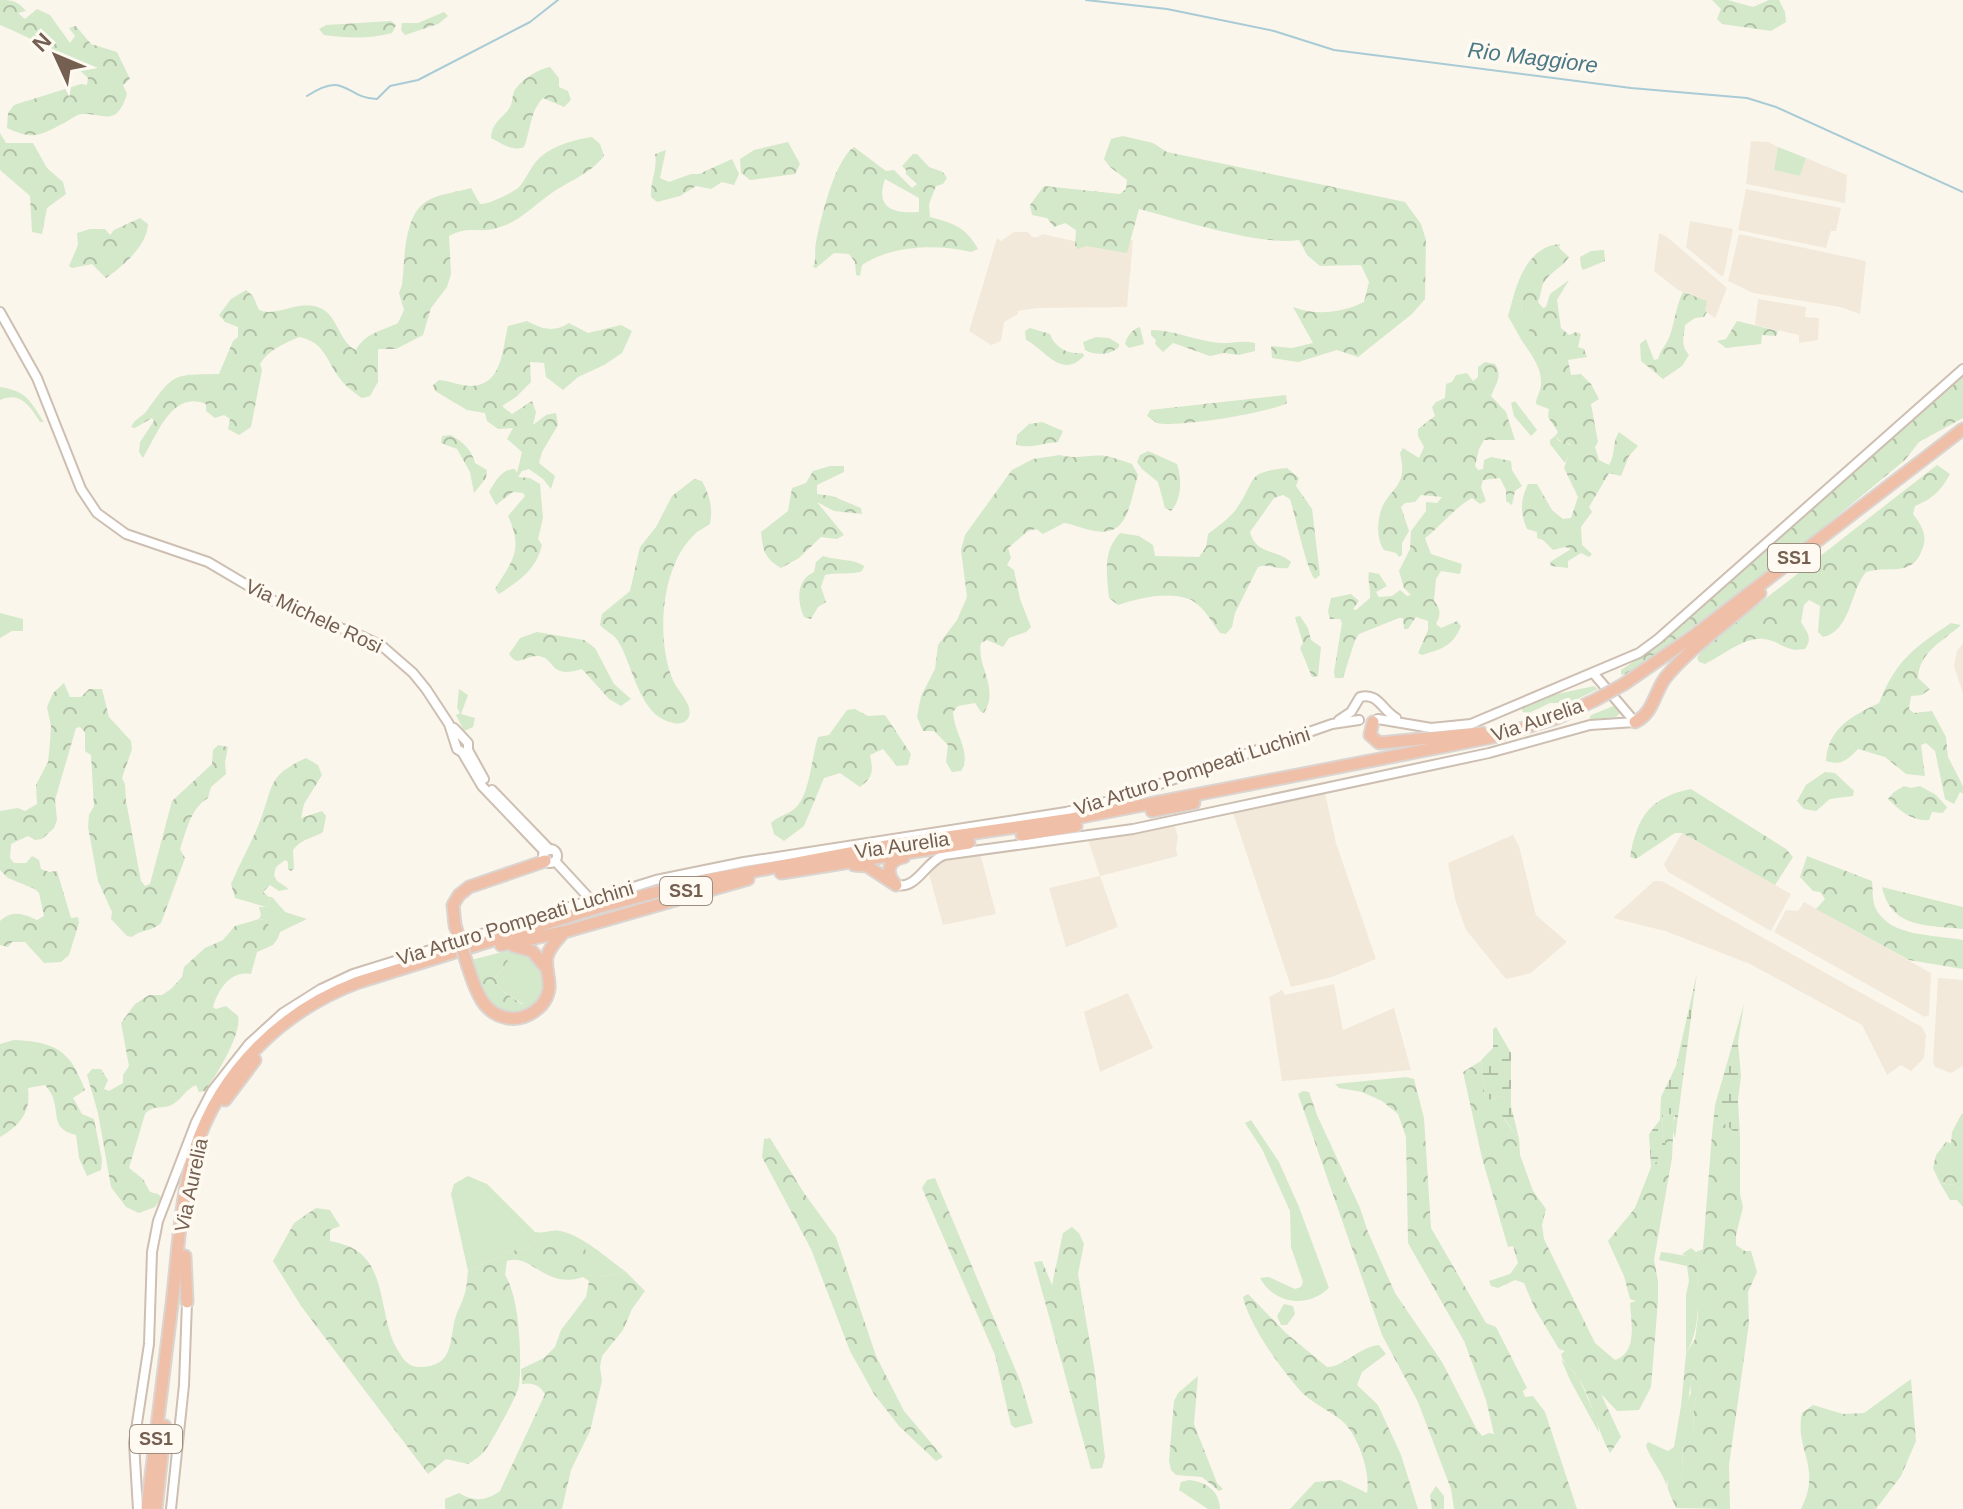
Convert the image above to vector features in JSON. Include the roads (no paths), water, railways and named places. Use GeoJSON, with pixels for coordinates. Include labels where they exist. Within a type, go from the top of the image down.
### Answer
{"type":"FeatureCollection","features":[{"type":"Feature","properties":{"kind":"highway","name":"Via Aurelia"},"geometry":{"type":"LineString","coordinates":[[1626,687],[1963,429]]}},
{"type":"Feature","properties":{"kind":"highway","name":"Via Aurelia"},"geometry":{"type":"LineString","coordinates":[[156,1509],[185,1256],[199,1166],[210,1130],[230,1091],[268,1045],[311,1013],[359,989],[651,900],[810,868],[1071,827],[1457,752],[1539,731],[1662,668],[1963,438]]}},
{"type":"Feature","properties":{"kind":"highway"},"geometry":{"type":"LineString","coordinates":[[1635,722],[1648,712],[1662,682],[1675,666],[1760,593]]}},
{"type":"Feature","properties":{"kind":"highway","name":"Via Aurelia"},"geometry":{"type":"LineString","coordinates":[[147,1509],[195,1150],[223,1089],[250,1054],[291,1018],[331,994],[385,973],[596,908],[691,883],[892,845],[1071,819],[1493,737],[1600,702]]}},
{"type":"Feature","properties":{"kind":"highway"},"geometry":{"type":"LineString","coordinates":[[1375,720],[1370,735],[1379,743],[1486,732],[1557,718]]}},
{"type":"Feature","properties":{"kind":"highway"},"geometry":{"type":"LineString","coordinates":[[896,885],[889,871],[894,860],[940,847]]}},
{"type":"Feature","properties":{"kind":"highway"},"geometry":{"type":"LineString","coordinates":[[548,856],[465,890],[453,905],[455,925],[482,1002],[496,1014],[510,1019],[530,1014],[543,1003],[549,986],[549,952],[564,932]]}},
{"type":"Feature","properties":{"kind":"highway"},"geometry":{"type":"LineString","coordinates":[[810,868],[864,865],[896,885]]}},
{"type":"Feature","properties":{"kind":"highway"},"geometry":{"type":"LineString","coordinates":[[501,945],[564,932],[748,879]]}},
{"type":"Feature","properties":{"kind":"highway"},"geometry":{"type":"LineString","coordinates":[[501,945],[528,949],[547,970]]}},
{"type":"Feature","properties":{"kind":"highway"},"geometry":{"type":"LineString","coordinates":[[164,1369],[164,1335],[189,1142]]}},
{"type":"Feature","properties":{"kind":"highway"},"geometry":{"type":"LineString","coordinates":[[185,1256],[187,1302]]}},
{"type":"Feature","properties":{"kind":"street","name":"Via Michele Rosi"},"geometry":{"type":"LineString","coordinates":[[0,312],[37,378],[81,489],[101,517],[134,538],[212,564],[279,604],[377,643],[418,677],[461,741],[457,749],[465,751],[482,786],[590,899]]}},
{"type":"Feature","properties":{"kind":"street"},"geometry":{"type":"LineString","coordinates":[[1411,725],[1389,714],[1373,696],[1364,695],[1353,708],[1359,720],[1444,729],[1471,724],[1633,656],[1658,639],[1963,369]]}},
{"type":"Feature","properties":{"kind":"street"},"geometry":{"type":"LineString","coordinates":[[1594,674],[1635,722]]}},
{"type":"Feature","properties":{"kind":"street"},"geometry":{"type":"LineString","coordinates":[[1375,720],[1381,706]]}},
{"type":"Feature","properties":{"kind":"street","name":"Via Arturo Pompeati Luchini"},"geometry":{"type":"LineString","coordinates":[[1332,724],[1353,708]]}},
{"type":"Feature","properties":{"kind":"street","name":"Via Arturo Pompeati Luchini"},"geometry":{"type":"LineString","coordinates":[[138,1509],[134,1443],[149,1344],[153,1243],[161,1212],[206,1102],[233,1062],[271,1022],[308,996],[353,974],[664,878],[725,865],[1081,809],[1332,724],[1359,720]]}},
{"type":"Feature","properties":{"kind":"street"},"geometry":{"type":"LineString","coordinates":[[896,885],[910,884],[930,863],[944,855],[1133,829],[1489,753],[1590,725],[1635,722]]}},
{"type":"Feature","properties":{"kind":"street"},"geometry":{"type":"LineString","coordinates":[[171,1509],[184,1385],[187,1302]]}},
{"type":"Feature","properties":{"kind":"waterway"},"geometry":{"type":"LineString","coordinates":[[307,96],[330,85],[338,85],[366,98],[377,99],[390,86],[418,80],[530,22],[558,0]]}},
{"type":"Feature","properties":{"kind":"waterway","name":"Rio Maggiore"},"geometry":{"type":"LineString","coordinates":[[1086,0],[1167,9],[1274,31],[1334,50],[1631,88],[1747,98],[1776,107],[1963,192]]}}]}
